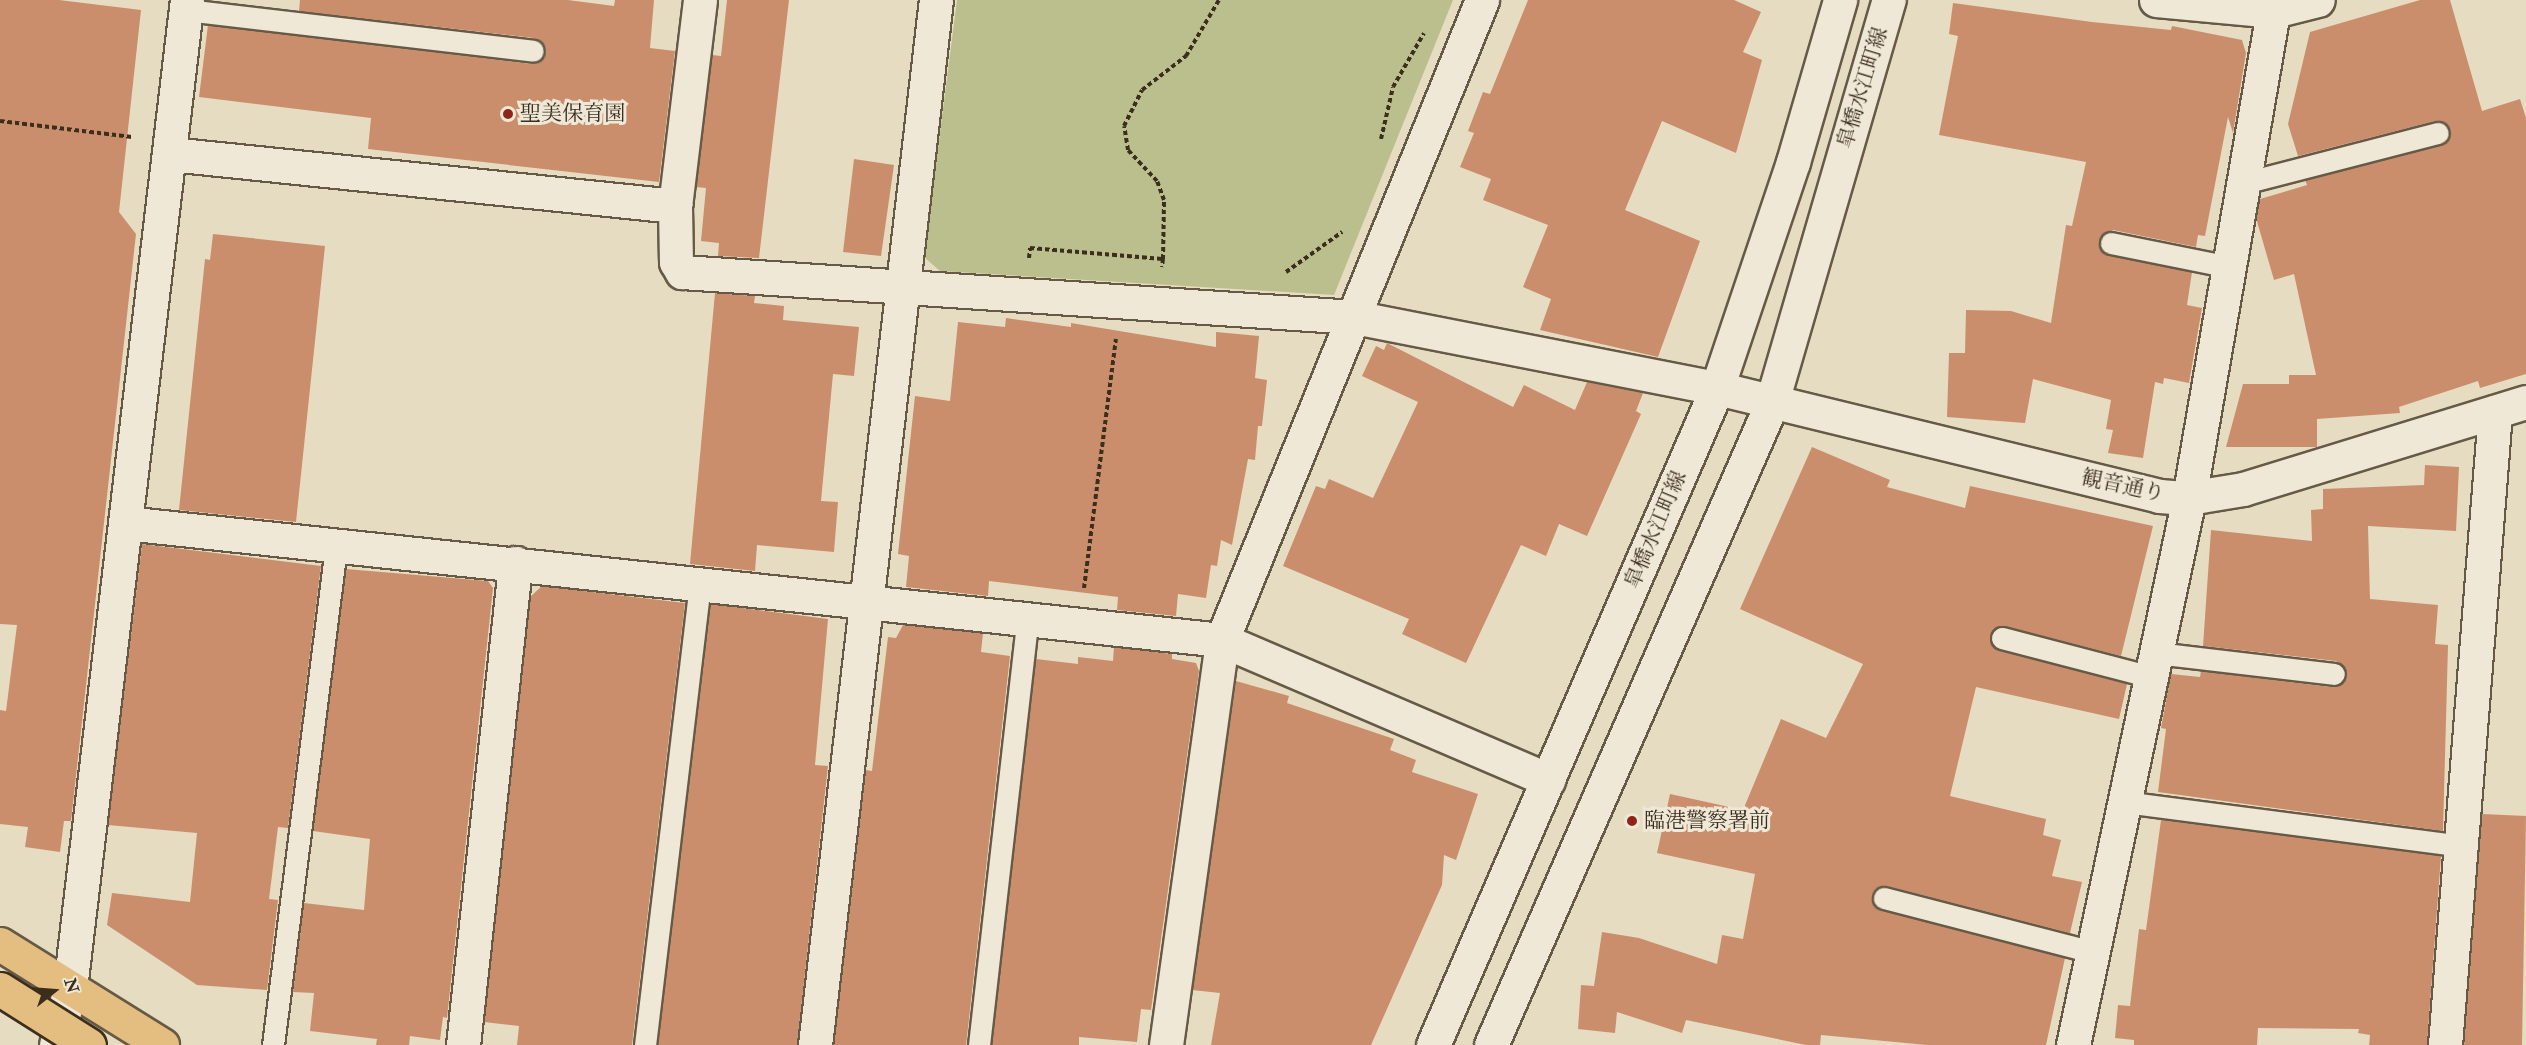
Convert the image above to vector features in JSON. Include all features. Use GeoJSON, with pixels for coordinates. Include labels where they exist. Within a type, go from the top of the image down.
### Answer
{"type":"FeatureCollection","features":[{"type":"Feature","properties":{"kind":"main road"},"geometry":{"type":"LineString","coordinates":[[0,944],[162,1045]]}},
{"type":"Feature","properties":{"kind":"main road"},"geometry":{"type":"LineString","coordinates":[[0,989],[89,1045]]}},
{"type":"Feature","properties":{"kind":"street"},"geometry":{"type":"LineString","coordinates":[[171,148],[675,206],[700,0]]}},
{"type":"Feature","properties":{"kind":"street"},"geometry":{"type":"LineString","coordinates":[[815,1045],[936,0]]}},
{"type":"Feature","properties":{"kind":"street"},"geometry":{"type":"LineString","coordinates":[[1166,1045],[1222,640],[1482,0]]}},
{"type":"Feature","properties":{"kind":"street","name":"皐橋水江町線"},"geometry":{"type":"LineString","coordinates":[[1433,1045],[1717,388],[1793,162],[1840,0]]}},
{"type":"Feature","properties":{"kind":"street","name":"皐橋水江町線"},"geometry":{"type":"LineString","coordinates":[[1491,1045],[1771,405],[1889,0]]}},
{"type":"Feature","properties":{"kind":"street"},"geometry":{"type":"LineString","coordinates":[[2156,0],[2274,6],[2318,0]]}},
{"type":"Feature","properties":{"kind":"street"},"geometry":{"type":"LineString","coordinates":[[56,1045],[70,988],[187,5]]}},
{"type":"Feature","properties":{"kind":"street"},"geometry":{"type":"LineString","coordinates":[[2073,1045],[2190,498],[2274,6]]}},
{"type":"Feature","properties":{"kind":"street","name":"観音通り"},"geometry":{"type":"LineString","coordinates":[[675,206],[676,262],[682,272],[902,290],[1354,317],[1717,388],[1771,405],[2159,496],[2190,498],[2243,489],[2526,402]]}},
{"type":"Feature","properties":{"kind":"street"},"geometry":{"type":"LineString","coordinates":[[2445,1045],[2463,846],[2495,412]]}},
{"type":"Feature","properties":{"kind":"street"},"geometry":{"type":"LineString","coordinates":[[125,523],[336,548],[515,563],[866,605],[1222,640],[1548,780]]}},
{"type":"Feature","properties":{"kind":"street"},"geometry":{"type":"LineString","coordinates":[[463,1045],[515,563]]}},
{"type":"Feature","properties":{"kind":"lane"},"geometry":{"type":"LineString","coordinates":[[187,5],[533,51]]}},
{"type":"Feature","properties":{"kind":"lane"},"geometry":{"type":"LineString","coordinates":[[2244,183],[2438,133]]}},
{"type":"Feature","properties":{"kind":"lane"},"geometry":{"type":"LineString","coordinates":[[2111,243],[2230,267]]}},
{"type":"Feature","properties":{"kind":"lane"},"geometry":{"type":"LineString","coordinates":[[273,1045],[336,548]]}},
{"type":"Feature","properties":{"kind":"lane"},"geometry":{"type":"LineString","coordinates":[[645,1045],[700,585]]}},
{"type":"Feature","properties":{"kind":"lane"},"geometry":{"type":"LineString","coordinates":[[979,1045],[1027,621]]}},
{"type":"Feature","properties":{"kind":"lane"},"geometry":{"type":"LineString","coordinates":[[2002,638],[2154,665],[2334,674]]}},
{"type":"Feature","properties":{"kind":"lane"},"geometry":{"type":"LineString","coordinates":[[2124,802],[2463,846]]}},
{"type":"Feature","properties":{"kind":"lane"},"geometry":{"type":"LineString","coordinates":[[1884,898],[2093,952]]}},
{"type":"Feature","properties":{"kind":"path"},"geometry":{"type":"LineString","coordinates":[[1173,272],[1162,271],[1164,200],[1157,181],[1128,150],[1124,126],[1142,90],[1186,56],[1219,0]]}},
{"type":"Feature","properties":{"kind":"path"},"geometry":{"type":"LineString","coordinates":[[1379,144],[1393,87],[1428,25]]}},
{"type":"Feature","properties":{"kind":"path"},"geometry":{"type":"LineString","coordinates":[[0,120],[171,148]]}},
{"type":"Feature","properties":{"kind":"path"},"geometry":{"type":"LineString","coordinates":[[1282,275],[1340,238],[1344,229]]}},
{"type":"Feature","properties":{"kind":"path"},"geometry":{"type":"LineString","coordinates":[[1028,265],[1030,248],[1163,259]]}},
{"type":"Feature","properties":{"kind":"path"},"geometry":{"type":"LineString","coordinates":[[1079,626],[1120,303]]}},
{"type":"Feature","properties":{"kind":"green space"},"geometry":{"type":"Polygon","coordinates":[[[957,0],[1453,0],[1334,295],[940,271],[924,257],[957,0]]]}},
{"type":"Feature","properties":{"kind":"building"},"geometry":{"type":"Polygon","coordinates":[[[0,0],[59,0],[141,10],[119,212],[136,234],[71,821],[64,821],[60,852],[25,847],[28,827],[0,824],[0,710],[6,711],[17,625],[0,624],[0,0]]]}},
{"type":"Feature","properties":{"kind":"building"},"geometry":{"type":"Polygon","coordinates":[[[300,0],[568,0],[614,6],[615,0],[654,0],[650,48],[675,51],[659,182],[368,149],[371,118],[199,97],[208,25],[532,64],[546,53],[544,45],[534,38],[299,11],[300,0]]]}},
{"type":"Feature","properties":{"kind":"building"},"geometry":{"type":"Polygon","coordinates":[[[727,0],[789,0],[759,258],[718,256],[719,243],[701,241],[706,188],[696,187],[712,55],[721,56],[727,0]]]}},
{"type":"Feature","properties":{"kind":"building"},"geometry":{"type":"Polygon","coordinates":[[[1528,0],[1734,0],[1761,12],[1743,52],[1762,60],[1736,153],[1662,121],[1625,210],[1700,241],[1658,357],[1540,330],[1551,299],[1523,287],[1548,225],[1483,200],[1491,179],[1460,167],[1474,133],[1468,131],[1483,92],[1490,94],[1528,0]]]}},
{"type":"Feature","properties":{"kind":"building"},"geometry":{"type":"Polygon","coordinates":[[[2420,0],[2450,0],[2482,111],[2520,99],[2526,118],[2526,374],[2480,388],[2478,381],[2399,407],[2400,413],[2317,419],[2317,447],[2226,447],[2243,384],[2289,384],[2289,375],[2316,375],[2294,274],[2274,280],[2256,218],[2260,199],[2307,185],[2305,180],[2441,145],[2450,136],[2447,124],[2435,121],[2298,156],[2288,124],[2310,32],[2420,0]]]}},
{"type":"Feature","properties":{"kind":"building"},"geometry":{"type":"Polygon","coordinates":[[[1953,3],[2092,22],[2171,30],[2172,26],[2242,40],[2246,53],[2233,133],[2228,117],[2205,236],[2198,235],[2196,247],[2113,230],[2099,240],[2108,255],[2192,272],[2187,305],[2202,308],[2189,383],[2164,378],[2163,384],[2155,382],[2143,458],[2108,453],[2113,430],[2106,429],[2111,400],[2033,379],[2025,423],[1947,417],[1949,353],[1965,353],[1966,310],[2011,311],[2051,323],[2066,225],[2072,226],[2086,162],[1939,135],[1958,36],[1949,34],[1953,3]]]}},
{"type":"Feature","properties":{"kind":"building"},"geometry":{"type":"Polygon","coordinates":[[[854,159],[894,165],[881,256],[843,252],[854,159]]]}},
{"type":"Feature","properties":{"kind":"building"},"geometry":{"type":"Polygon","coordinates":[[[213,234],[325,246],[296,522],[179,510],[205,259],[210,260],[213,234]]]}},
{"type":"Feature","properties":{"kind":"building"},"geometry":{"type":"Polygon","coordinates":[[[715,293],[755,296],[754,303],[784,306],[783,320],[859,327],[854,376],[833,374],[821,501],[838,502],[834,552],[757,545],[755,571],[690,564],[715,293]]]}},
{"type":"Feature","properties":{"kind":"building"},"geometry":{"type":"Polygon","coordinates":[[[1006,318],[1071,327],[1071,323],[1216,347],[1216,332],[1259,336],[1255,378],[1267,380],[1262,426],[1258,426],[1255,460],[1248,459],[1232,545],[1221,540],[1217,566],[1211,565],[1206,598],[1178,594],[1176,616],[1117,610],[1118,597],[989,581],[988,596],[906,587],[909,556],[898,554],[915,396],[950,401],[958,322],[1005,327],[1006,318]]]}},
{"type":"Feature","properties":{"kind":"building"},"geometry":{"type":"Polygon","coordinates":[[[1387,343],[1513,407],[1524,385],[1575,410],[1587,382],[1643,393],[1636,411],[1641,414],[1587,536],[1559,524],[1546,556],[1521,545],[1466,663],[1402,634],[1409,619],[1283,566],[1316,486],[1325,489],[1329,479],[1373,498],[1418,402],[1362,376],[1376,346],[1384,350],[1387,343]]]}},
{"type":"Feature","properties":{"kind":"building"},"geometry":{"type":"Polygon","coordinates":[[[1812,447],[1890,480],[1887,487],[1965,508],[1970,486],[2153,526],[2121,656],[2005,626],[1993,629],[1990,635],[1999,650],[2127,684],[2119,719],[1976,687],[1950,796],[2046,819],[2043,835],[2061,840],[2052,876],[2082,882],[2070,933],[1887,886],[1875,889],[1872,895],[1881,910],[2065,958],[2046,1045],[1927,1045],[1821,1035],[1820,1045],[1806,1045],[1686,1020],[1682,1033],[1617,1012],[1615,1033],[1578,1029],[1581,985],[1594,986],[1602,932],[1639,938],[1717,964],[1722,935],[1743,939],[1755,874],[1657,853],[1670,794],[1743,810],[1781,719],[1826,738],[1863,664],[1740,609],[1812,447]]]}},
{"type":"Feature","properties":{"kind":"building"},"geometry":{"type":"Polygon","coordinates":[[[2425,465],[2459,467],[2456,531],[2368,526],[2370,599],[2438,605],[2435,644],[2448,645],[2443,831],[2158,792],[2166,729],[2161,728],[2171,674],[2200,677],[2201,671],[2332,687],[2347,676],[2345,668],[2336,661],[2203,646],[2211,530],[2312,541],[2311,510],[2323,509],[2323,489],[2424,485],[2425,465]]]}},
{"type":"Feature","properties":{"kind":"building"},"geometry":{"type":"Polygon","coordinates":[[[142,544],[321,566],[288,828],[278,827],[269,899],[278,900],[267,990],[197,985],[107,925],[112,893],[190,902],[197,833],[108,825],[142,544]]]}},
{"type":"Feature","properties":{"kind":"building"},"geometry":{"type":"Polygon","coordinates":[[[346,569],[488,581],[493,588],[447,1018],[443,1017],[440,1040],[410,1036],[409,1045],[376,1045],[377,1039],[310,1031],[314,993],[293,992],[304,903],[364,910],[370,839],[313,831],[346,569]]]}},
{"type":"Feature","properties":{"kind":"building"},"geometry":{"type":"Polygon","coordinates":[[[542,586],[685,603],[632,1045],[517,1045],[519,1026],[484,1022],[530,597],[542,586]]]}},
{"type":"Feature","properties":{"kind":"building"},"geometry":{"type":"Polygon","coordinates":[[[711,604],[828,619],[815,765],[828,766],[797,1045],[658,1045],[711,604]]]}},
{"type":"Feature","properties":{"kind":"building"},"geometry":{"type":"Polygon","coordinates":[[[903,625],[983,633],[981,652],[1010,656],[966,1045],[834,1045],[866,770],[872,771],[888,637],[896,638],[903,625]]]}},
{"type":"Feature","properties":{"kind":"building"},"geometry":{"type":"Polygon","coordinates":[[[1114,647],[1172,654],[1172,659],[1196,663],[1199,671],[1151,1010],[1141,1009],[1137,1042],[1079,1037],[1079,1045],[992,1045],[1036,659],[1078,664],[1078,657],[1113,661],[1114,647]]]}},
{"type":"Feature","properties":{"kind":"building"},"geometry":{"type":"Polygon","coordinates":[[[1236,681],[1289,696],[1287,703],[1394,739],[1390,750],[1416,760],[1412,772],[1478,794],[1456,860],[1444,855],[1442,885],[1371,1045],[1211,1045],[1220,993],[1192,990],[1236,681]]]}},
{"type":"Feature","properties":{"kind":"building"},"geometry":{"type":"Polygon","coordinates":[[[2482,814],[2526,816],[2522,1045],[2464,1045],[2482,814]]]}},
{"type":"Feature","properties":{"kind":"building"},"geometry":{"type":"Polygon","coordinates":[[[2161,820],[2441,856],[2427,1045],[2369,1045],[2370,1035],[2358,1033],[2359,1029],[2258,1028],[2257,1045],[2134,1045],[2134,1040],[2115,1038],[2118,1005],[2130,1006],[2139,929],[2146,930],[2161,820]]]}},
{"type":"Feature","properties":{"kind":"place","name":"聖美保育園"},"geometry":{"type":"Point","coordinates":[508,114]}},
{"type":"Feature","properties":{"kind":"place","name":"臨港警察署前"},"geometry":{"type":"Point","coordinates":[1632,821]}}]}
